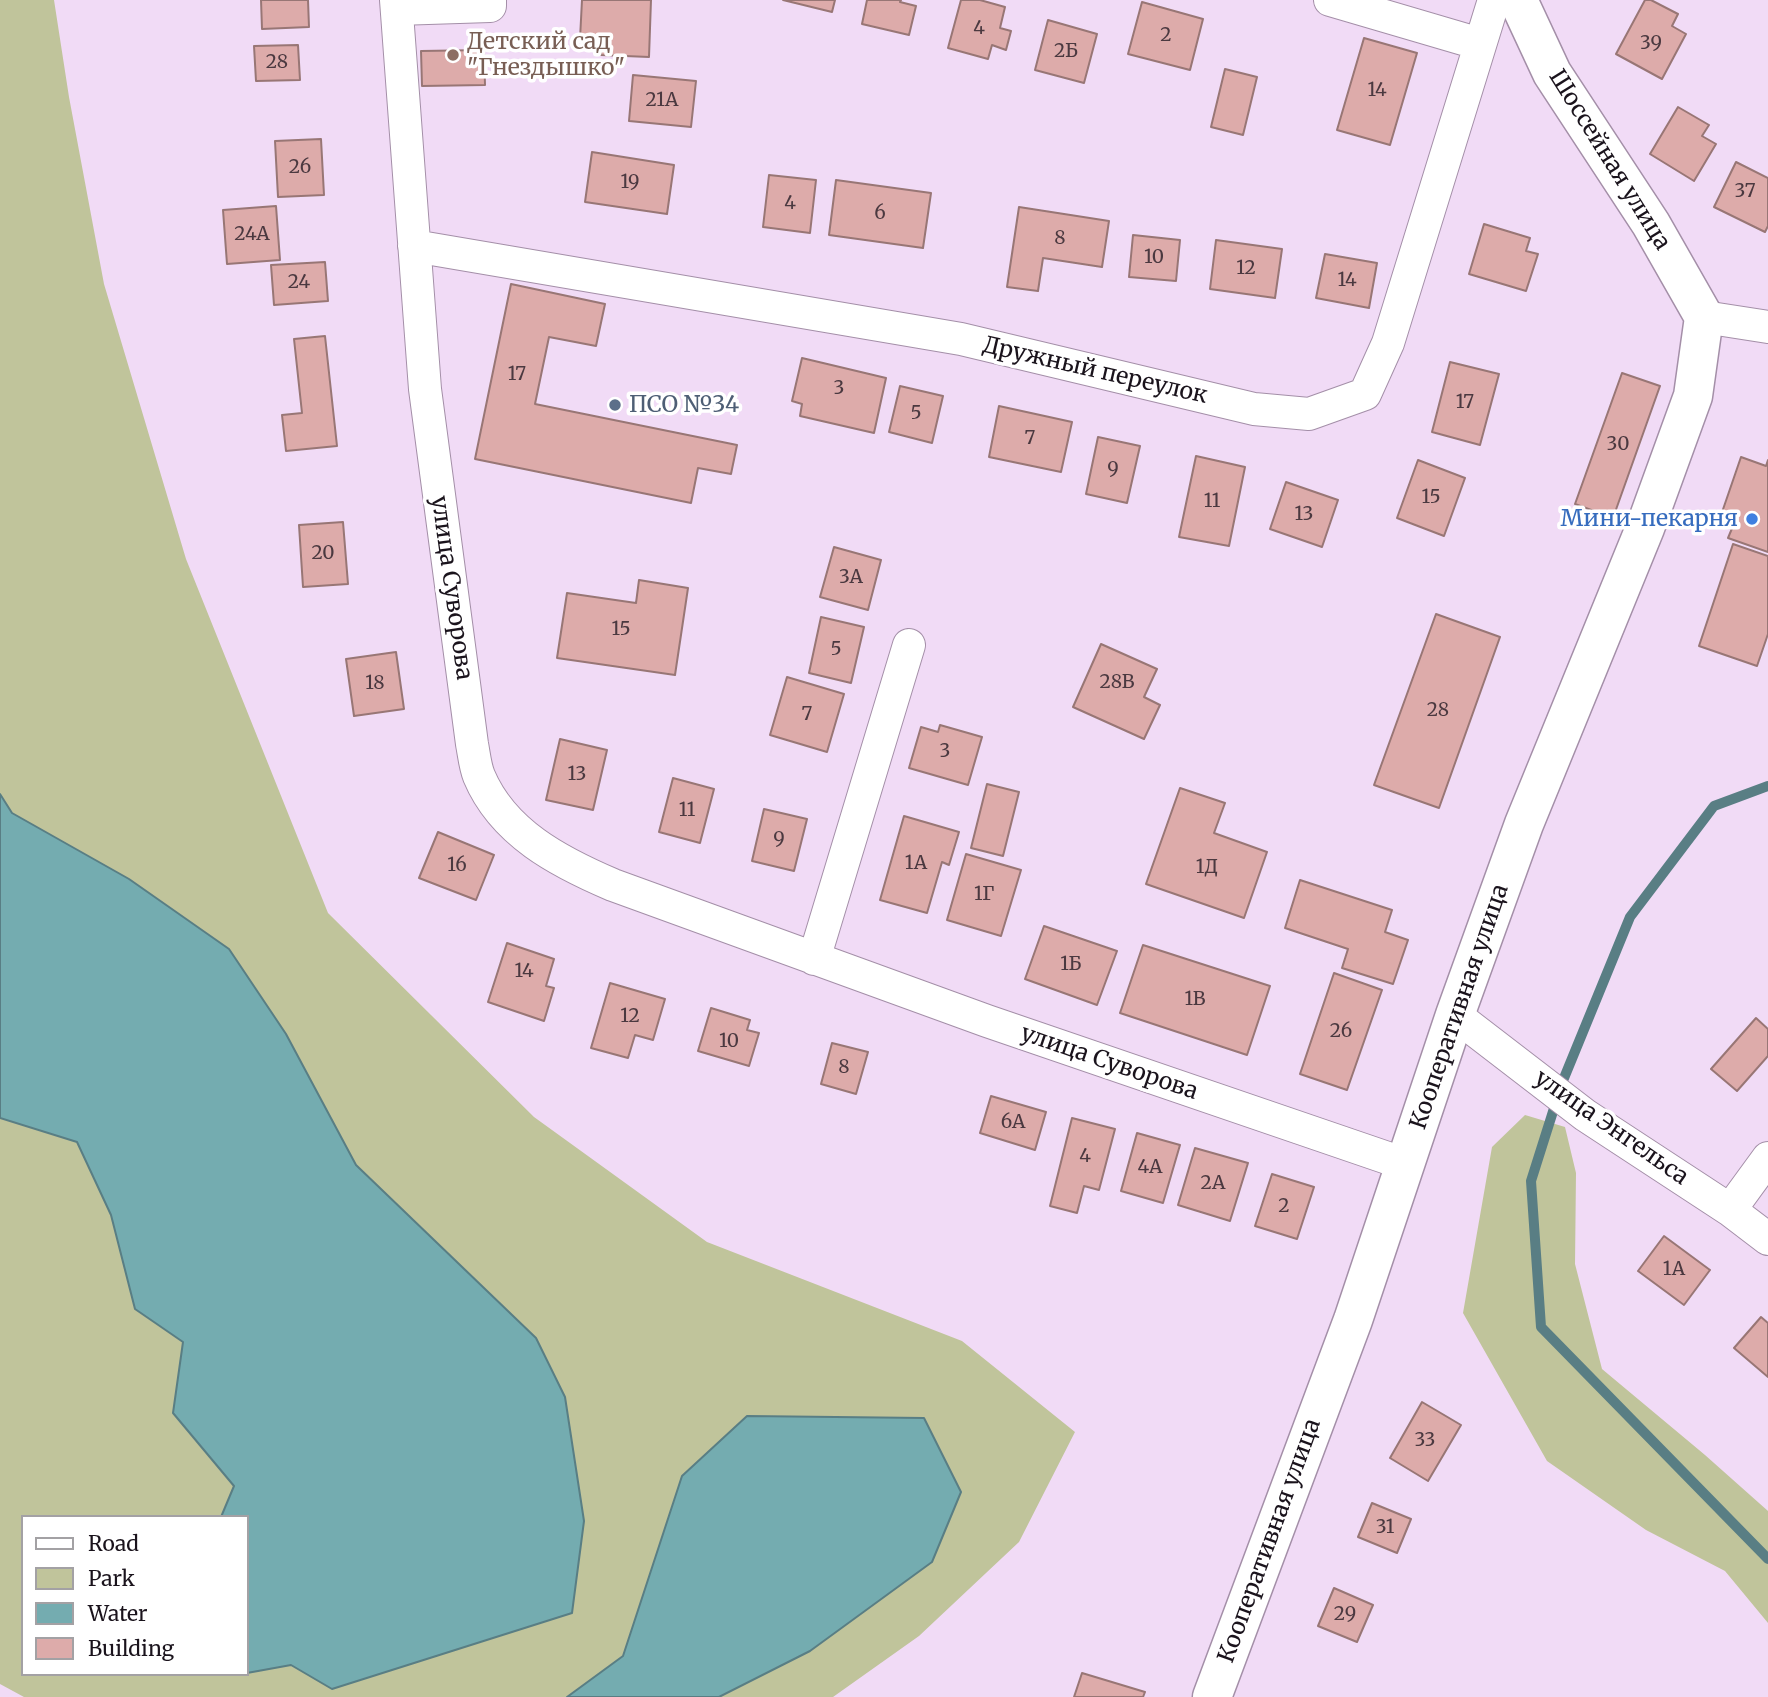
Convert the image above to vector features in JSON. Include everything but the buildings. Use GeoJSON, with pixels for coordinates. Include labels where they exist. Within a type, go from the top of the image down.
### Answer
{"type":"FeatureCollection","features":[{"type":"Feature","properties":{"kind":"street","name":"улица Суворова"},"geometry":{"type":"LineString","coordinates":[[490,0],[489,6],[396,4],[425,390],[472,744],[478,773],[491,799],[512,825],[543,850],[577,869],[814,959],[1405,1164]]}},
{"type":"Feature","properties":{"kind":"street"},"geometry":{"type":"LineString","coordinates":[[1330,0],[1480,44]]}},
{"type":"Feature","properties":{"kind":"street","name":"Дружный переулок"},"geometry":{"type":"LineString","coordinates":[[414,246],[961,340],[1254,409],[1309,414],[1365,394],[1388,343],[1494,0]]}},
{"type":"Feature","properties":{"kind":"street","name":"Шоссейная улица"},"geometry":{"type":"LineString","coordinates":[[1518,0],[1552,73],[1651,224],[1704,317]]}},
{"type":"Feature","properties":{"kind":"street"},"geometry":{"type":"LineString","coordinates":[[1704,317],[1768,327]]}},
{"type":"Feature","properties":{"kind":"street","name":"Кооперативная улица"},"geometry":{"type":"LineString","coordinates":[[1212,1697],[1353,1320],[1455,1015],[1524,824],[1645,528],[1693,396],[1704,317]]}},
{"type":"Feature","properties":{"kind":"street"},"geometry":{"type":"LineString","coordinates":[[814,959],[909,645]]}},
{"type":"Feature","properties":{"kind":"street","name":"улица Энгельса"},"geometry":{"type":"LineString","coordinates":[[1455,1015],[1585,1115],[1731,1210],[1768,1239]]}},
{"type":"Feature","properties":{"kind":"street"},"geometry":{"type":"LineString","coordinates":[[1731,1210],[1768,1158]]}},
{"type":"Feature","properties":{"kind":"green space"},"geometry":{"type":"Polygon","coordinates":[[[0,0],[54,0],[104,284],[186,559],[328,913],[534,1117],[707,1242],[962,1341],[1075,1432],[1019,1542],[919,1636],[833,1697],[24,1697],[0,1684],[0,0]]]}},
{"type":"Feature","properties":{"kind":"green space"},"geometry":{"type":"Polygon","coordinates":[[[1525,1115],[1565,1127],[1576,1173],[1575,1264],[1602,1369],[1768,1511],[1768,1623],[1725,1571],[1646,1530],[1547,1461],[1463,1313],[1492,1147],[1525,1115]]]}},
{"type":"Feature","properties":{"kind":"water"},"geometry":{"type":"Polygon","coordinates":[[[0,794],[12,813],[129,879],[229,949],[286,1034],[356,1165],[536,1338],[565,1397],[584,1521],[572,1613],[332,1689],[291,1665],[248,1673],[248,1515],[222,1515],[234,1486],[173,1413],[183,1342],[135,1309],[111,1215],[77,1142],[0,1118],[0,794]]]}},
{"type":"Feature","properties":{"kind":"water"},"geometry":{"type":"Polygon","coordinates":[[[747,1416],[924,1418],[961,1492],[932,1562],[810,1651],[719,1697],[567,1697],[623,1656],[682,1476],[747,1416]]]}},
{"type":"Feature","properties":{"kind":"waterway"},"geometry":{"type":"LineString","coordinates":[[1768,786],[1714,806],[1630,917],[1562,1083],[1531,1181],[1541,1327],[1768,1559]]}},
{"type":"Feature","properties":{"kind":"place","name":"Детский сад \"Гнездышко\""},"geometry":{"type":"Point","coordinates":[453,55]}},
{"type":"Feature","properties":{"kind":"place","name":"ПСО №34"},"geometry":{"type":"Point","coordinates":[615,405]}},
{"type":"Feature","properties":{"kind":"place","name":"Мини-пекарня"},"geometry":{"type":"Point","coordinates":[1752,519]}}]}
